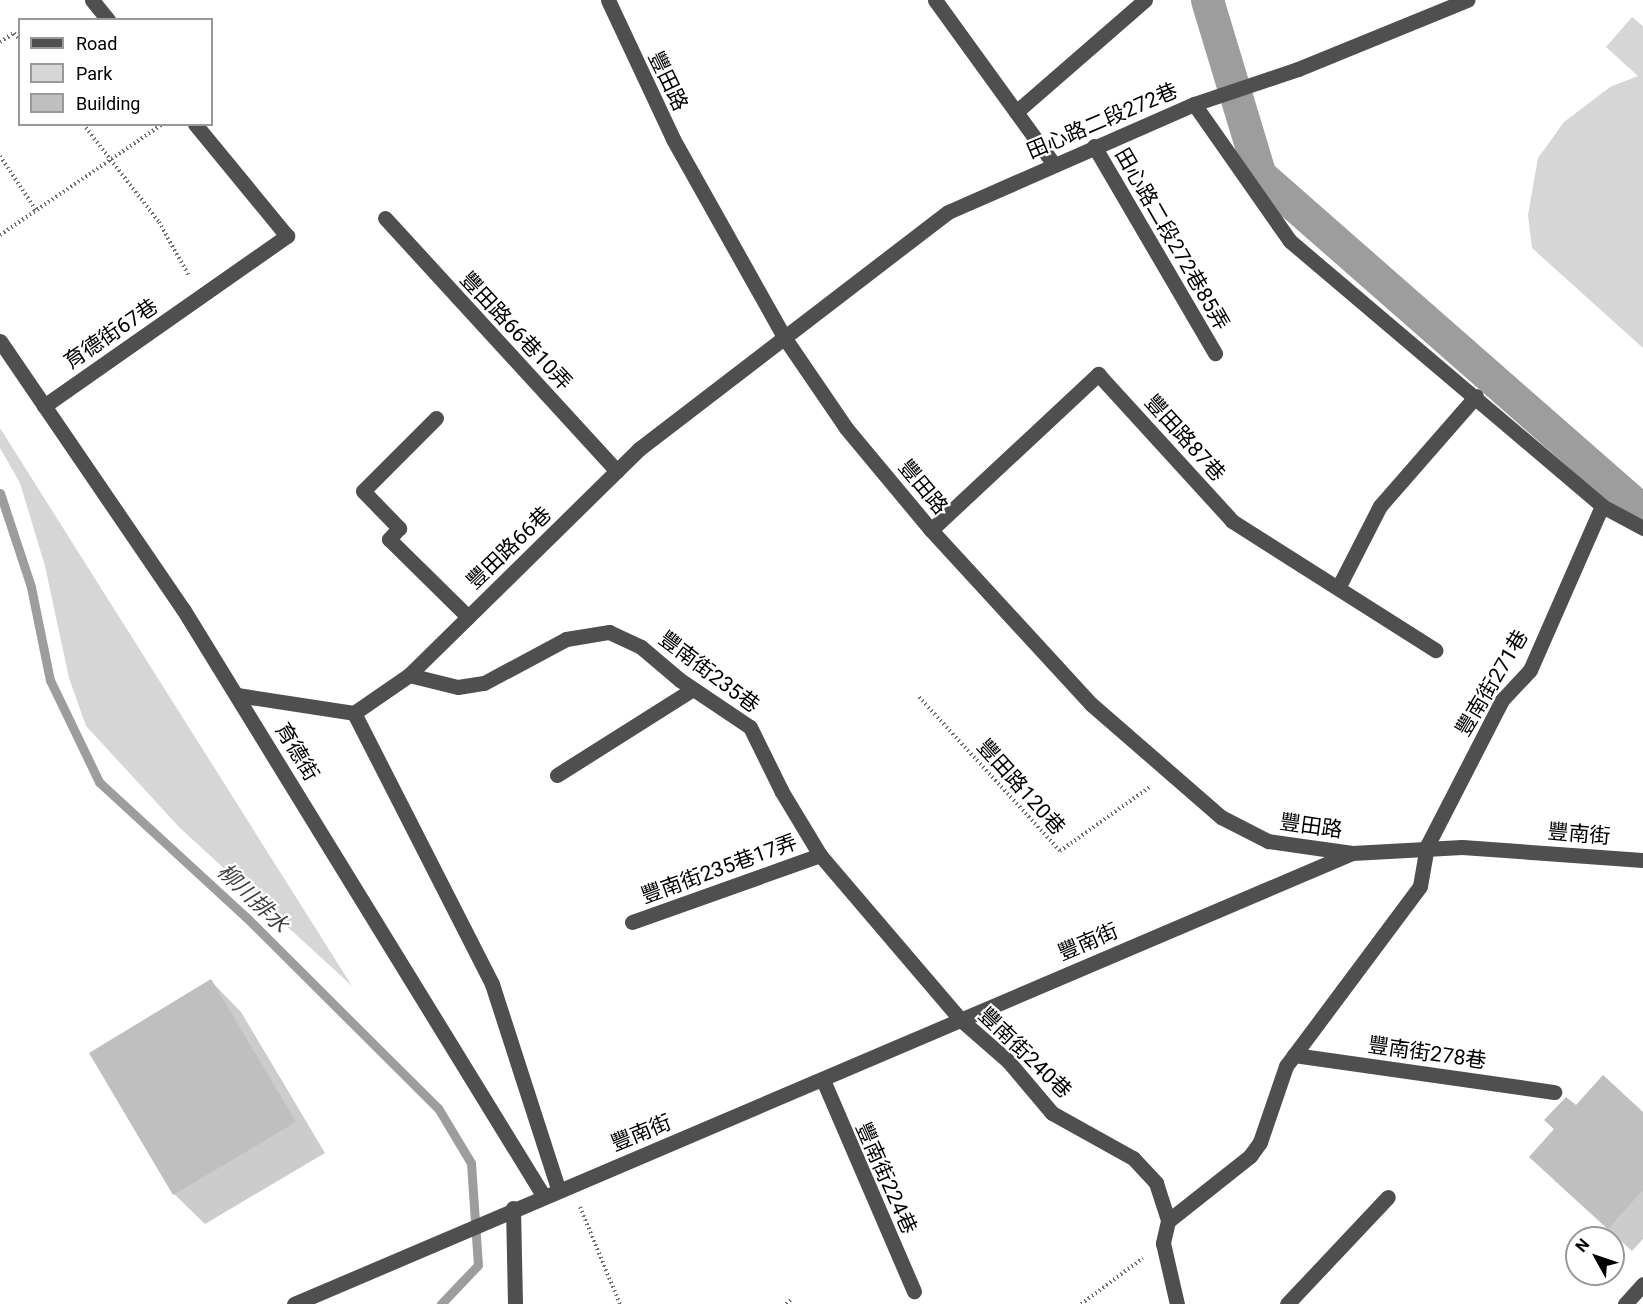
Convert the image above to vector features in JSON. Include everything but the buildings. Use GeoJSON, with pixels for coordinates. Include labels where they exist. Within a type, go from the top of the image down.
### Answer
{"type":"FeatureCollection","features":[{"type":"Feature","properties":{"kind":"street"},"geometry":{"type":"LineString","coordinates":[[92,0],[106,18]]}},
{"type":"Feature","properties":{"kind":"street","name":"豐田路"},"geometry":{"type":"LineString","coordinates":[[608,0],[673,139],[784,337],[846,428],[931,530],[1092,704],[1168,773],[1221,817],[1268,841],[1352,853]]}},
{"type":"Feature","properties":{"kind":"street"},"geometry":{"type":"LineString","coordinates":[[935,0],[1053,163]]}},
{"type":"Feature","properties":{"kind":"street"},"geometry":{"type":"LineString","coordinates":[[1016,112],[1145,0]]}},
{"type":"Feature","properties":{"kind":"street","name":"田心路二段272巷"},"geometry":{"type":"LineString","coordinates":[[784,337],[948,212],[1053,163],[1194,104],[1298,69],[1467,0]]}},
{"type":"Feature","properties":{"kind":"street"},"geometry":{"type":"LineString","coordinates":[[1194,104],[1290,241],[1476,396],[1602,506],[1643,528]]}},
{"type":"Feature","properties":{"kind":"street","name":"育德街67巷"},"geometry":{"type":"LineString","coordinates":[[44,406],[287,236],[197,126]]}},
{"type":"Feature","properties":{"kind":"street","name":"田心路二段272巷85弄"},"geometry":{"type":"LineString","coordinates":[[1094,146],[1215,353]]}},
{"type":"Feature","properties":{"kind":"street","name":"豐田路66巷10弄"},"geometry":{"type":"LineString","coordinates":[[385,218],[617,471]]}},
{"type":"Feature","properties":{"kind":"street","name":"豐田路66巷"},"geometry":{"type":"LineString","coordinates":[[354,713],[409,675],[639,449],[784,337]]}},
{"type":"Feature","properties":{"kind":"street","name":"育德街"},"geometry":{"type":"LineString","coordinates":[[0,341],[237,695],[543,1195]]}},
{"type":"Feature","properties":{"kind":"street","name":"豐田路87巷"},"geometry":{"type":"LineString","coordinates":[[931,530],[1098,374],[1232,521],[1435,650]]}},
{"type":"Feature","properties":{"kind":"street"},"geometry":{"type":"LineString","coordinates":[[1338,588],[1380,506],[1476,396]]}},
{"type":"Feature","properties":{"kind":"street"},"geometry":{"type":"LineString","coordinates":[[436,418],[363,491],[399,528],[389,539],[468,616]]}},
{"type":"Feature","properties":{"kind":"street","name":"豐南街271巷"},"geometry":{"type":"LineString","coordinates":[[1427,846],[1502,700],[1530,670],[1602,506]]}},
{"type":"Feature","properties":{"kind":"street","name":"豐南街235巷"},"geometry":{"type":"LineString","coordinates":[[409,675],[458,687],[484,683],[566,639],[609,632],[641,647],[693,689],[750,727],[782,792],[820,855],[960,1019]]}},
{"type":"Feature","properties":{"kind":"street"},"geometry":{"type":"LineString","coordinates":[[557,775],[693,689]]}},
{"type":"Feature","properties":{"kind":"street"},"geometry":{"type":"LineString","coordinates":[[237,695],[354,713],[492,984],[565,1186]]}},
{"type":"Feature","properties":{"kind":"street"},"geometry":{"type":"LineString","coordinates":[[1177,1304],[1163,1243],[1168,1221],[1250,1156],[1260,1142],[1272,1100],[1294,1055],[1399,920],[1420,886],[1427,846]]}},
{"type":"Feature","properties":{"kind":"street","name":"豐南街"},"geometry":{"type":"LineString","coordinates":[[294,1304],[447,1239],[498,1214],[823,1080],[960,1019],[1352,853],[1427,846],[1643,860]]}},
{"type":"Feature","properties":{"kind":"street","name":"豐南街235巷17弄"},"geometry":{"type":"LineString","coordinates":[[632,922],[820,855]]}},
{"type":"Feature","properties":{"kind":"street","name":"豐南街240巷"},"geometry":{"type":"LineString","coordinates":[[960,1019],[1008,1061],[1052,1113],[1133,1158],[1156,1183],[1168,1221]]}},
{"type":"Feature","properties":{"kind":"street","name":"豐南街278巷"},"geometry":{"type":"LineString","coordinates":[[1294,1055],[1554,1092]]}},
{"type":"Feature","properties":{"kind":"street","name":"豐南街224巷"},"geometry":{"type":"LineString","coordinates":[[823,1080],[914,1291]]}},
{"type":"Feature","properties":{"kind":"street"},"geometry":{"type":"LineString","coordinates":[[1287,1304],[1388,1197]]}},
{"type":"Feature","properties":{"kind":"street"},"geometry":{"type":"LineString","coordinates":[[513,1208],[515,1304]]}},
{"type":"Feature","properties":{"kind":"street"},"geometry":{"type":"LineString","coordinates":[[1625,1304],[1643,1284]]}},
{"type":"Feature","properties":{"kind":"path"},"geometry":{"type":"LineString","coordinates":[[0,42],[14,33],[18,38]]}},
{"type":"Feature","properties":{"kind":"path"},"geometry":{"type":"LineString","coordinates":[[85,126],[159,222],[202,297]]}},
{"type":"Feature","properties":{"kind":"path"},"geometry":{"type":"LineString","coordinates":[[0,235],[160,126]]}},
{"type":"Feature","properties":{"kind":"path"},"geometry":{"type":"LineString","coordinates":[[0,156],[36,210]]}},
{"type":"Feature","properties":{"kind":"path","name":"豐田路120巷"},"geometry":{"type":"LineString","coordinates":[[919,697],[1060,851],[1168,773]]}},
{"type":"Feature","properties":{"kind":"path"},"geometry":{"type":"LineString","coordinates":[[565,1186],[620,1304]]}},
{"type":"Feature","properties":{"kind":"path"},"geometry":{"type":"LineString","coordinates":[[1081,1304],[1163,1243]]}},
{"type":"Feature","properties":{"kind":"path"},"geometry":{"type":"LineString","coordinates":[[786,1304],[791,1300]]}},
{"type":"Feature","properties":{"kind":"green space"},"geometry":{"type":"Polygon","coordinates":[[[1632,17],[1643,26],[1643,348],[1532,248],[1528,215],[1538,158],[1564,122],[1610,87],[1638,76],[1606,47],[1632,17]]]}},
{"type":"Feature","properties":{"kind":"green space"},"geometry":{"type":"Polygon","coordinates":[[[0,428],[352,986],[180,828],[86,726],[69,678],[45,566],[20,483],[0,448],[0,428]]]}},
{"type":"Feature","properties":{"kind":"waterway"},"geometry":{"type":"LineString","coordinates":[[1207,0],[1260,175],[1643,511]]}},
{"type":"Feature","properties":{"kind":"waterway","name":"柳川排水"},"geometry":{"type":"LineString","coordinates":[[0,493],[31,587],[50,680],[99,782],[246,917],[438,1108],[471,1163],[478,1265],[441,1304]]}}]}
